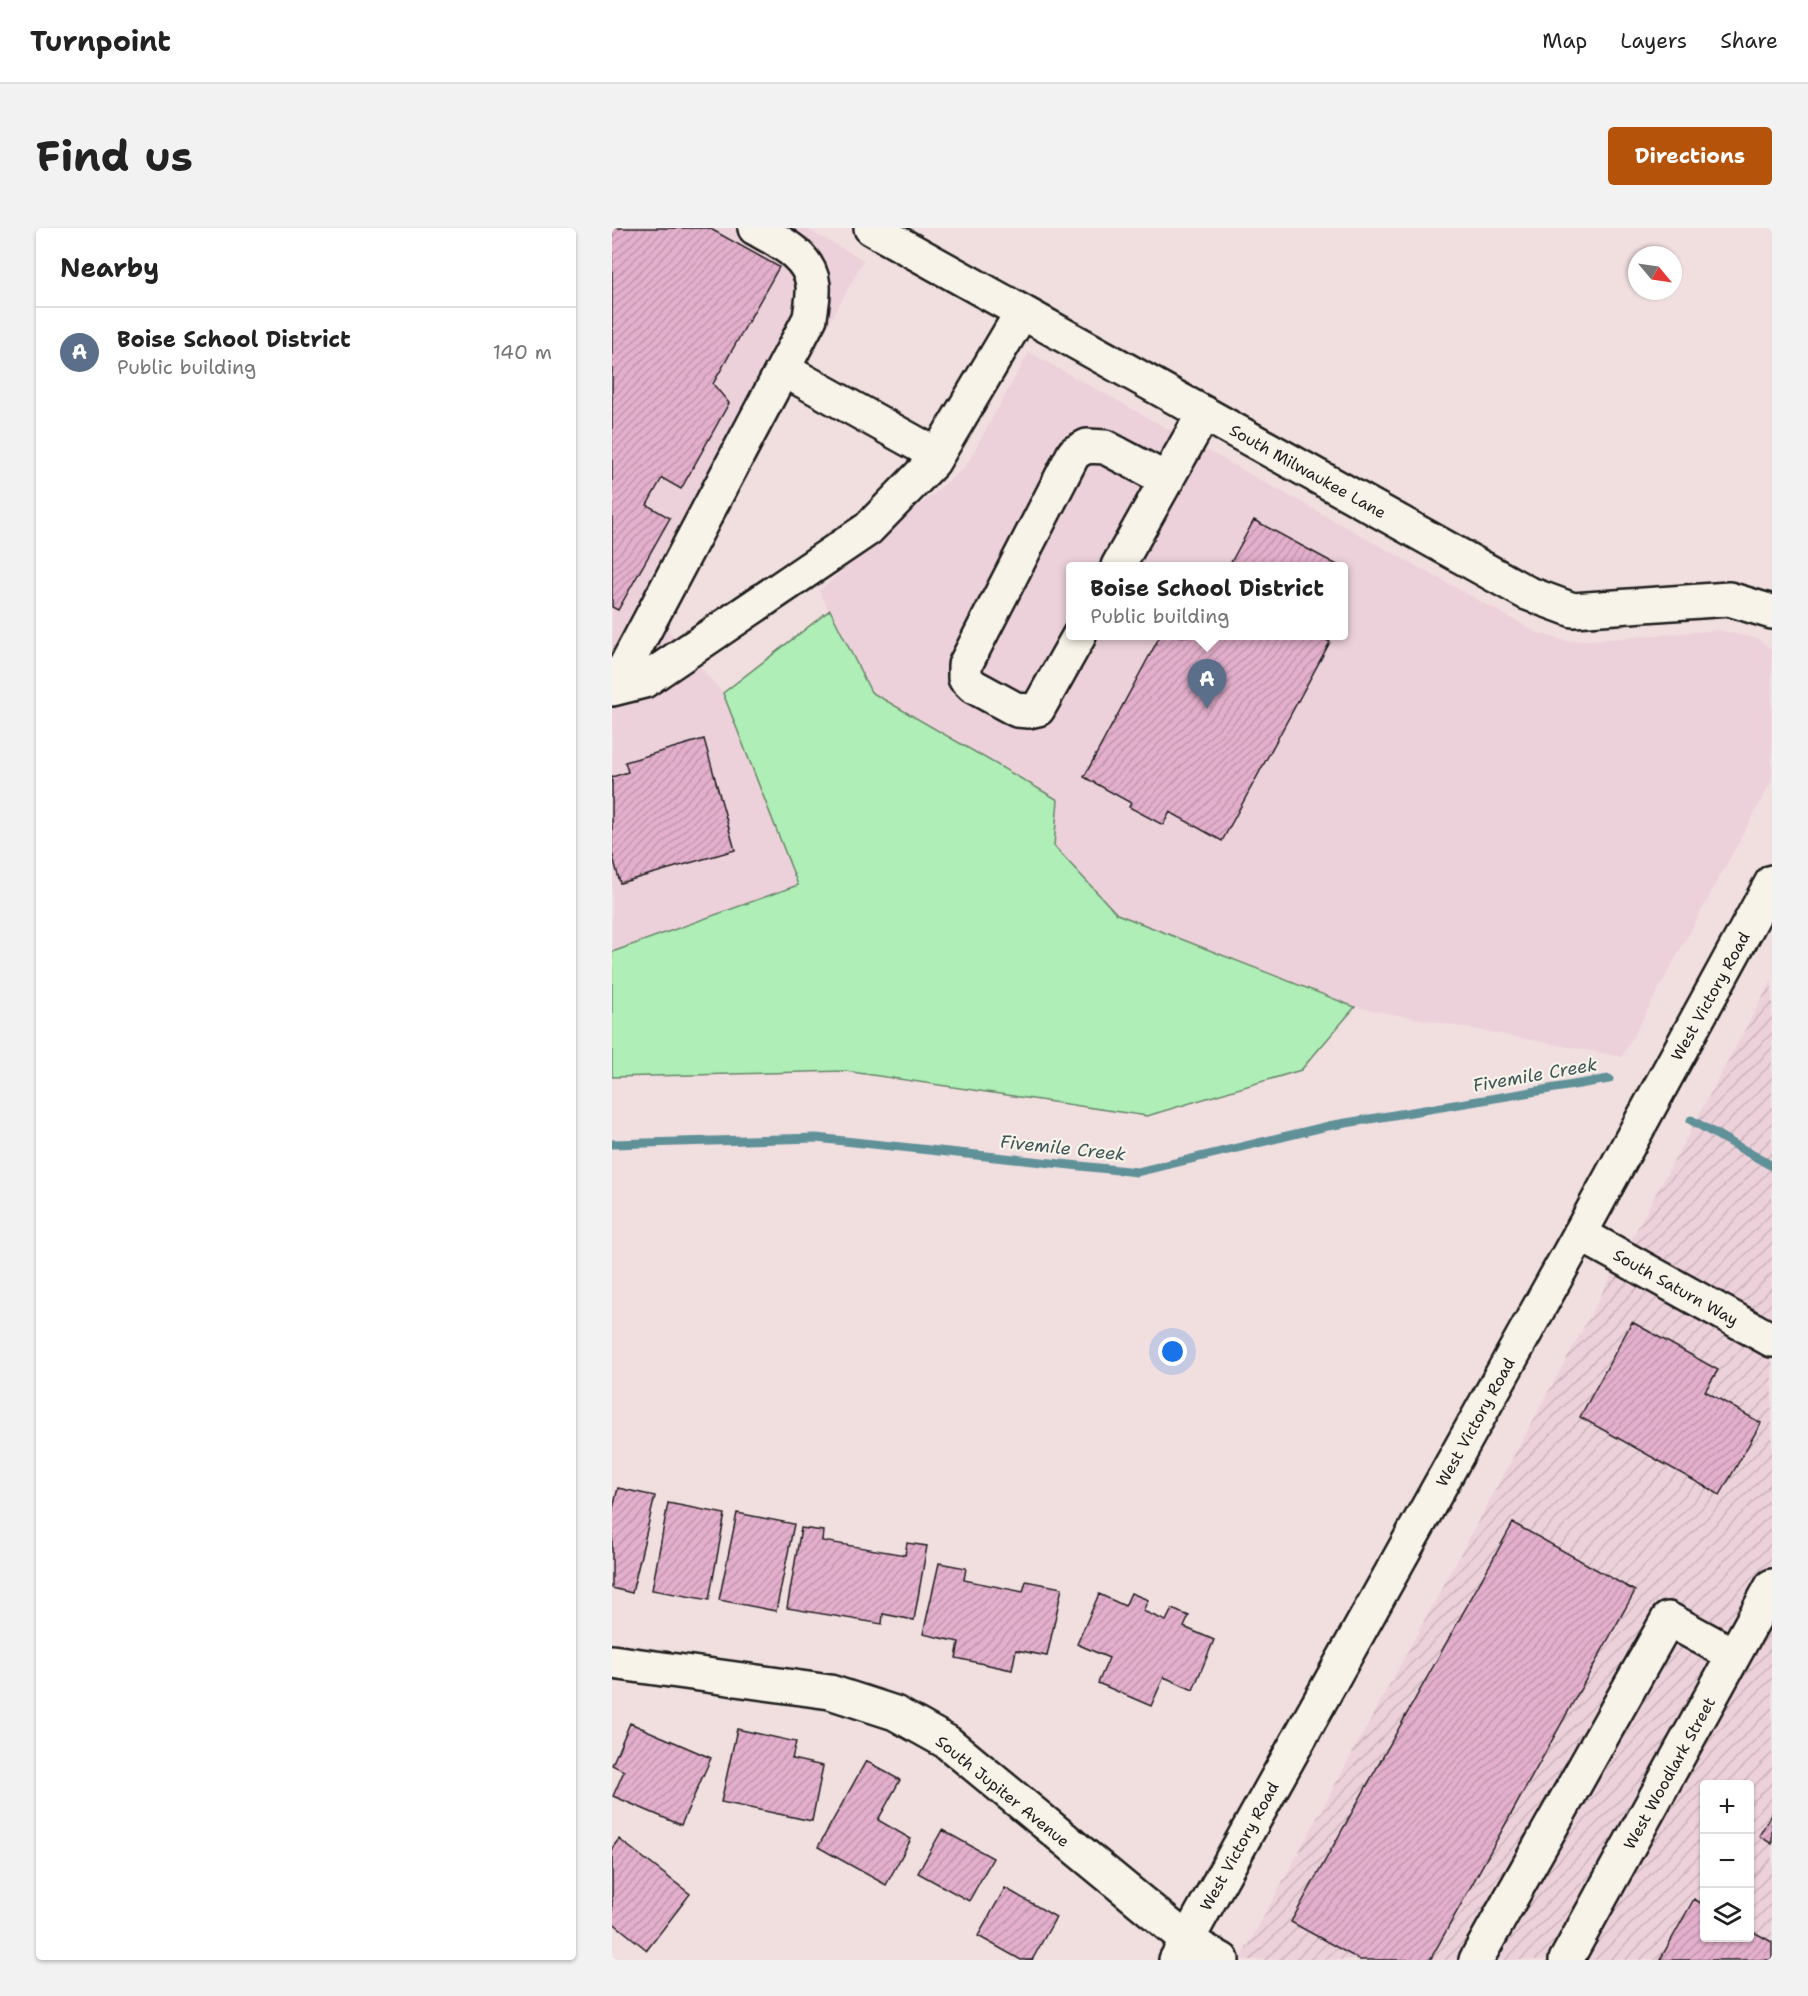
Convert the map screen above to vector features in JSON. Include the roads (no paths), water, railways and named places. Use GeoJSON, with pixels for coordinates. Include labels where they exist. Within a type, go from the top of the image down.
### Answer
{"type":"FeatureCollection","features":[{"type":"Feature","properties":{"kind":"street"},"geometry":{"type":"LineString","coordinates":[[613,688],[810,318],[813,286],[809,267],[790,248],[755,228]]}},
{"type":"Feature","properties":{"kind":"street","name":"South Milwaukee Lane"},"geometry":{"type":"LineString","coordinates":[[871,228],[1527,593],[1573,610],[1729,599],[1772,612]]}},
{"type":"Feature","properties":{"kind":"street"},"geometry":{"type":"LineString","coordinates":[[613,688],[644,681],[868,529],[933,462],[1022,312]]}},
{"type":"Feature","properties":{"kind":"street"},"geometry":{"type":"LineString","coordinates":[[784,370],[937,455]]}},
{"type":"Feature","properties":{"kind":"street"},"geometry":{"type":"LineString","coordinates":[[1121,562],[1204,413]]}},
{"type":"Feature","properties":{"kind":"street"},"geometry":{"type":"LineString","coordinates":[[1077,640],[1038,709],[1017,710],[973,686],[965,678],[965,665],[1074,453],[1087,446],[1104,447],[1167,480]]}},
{"type":"Feature","properties":{"kind":"street","name":"West Victory Road"},"geometry":{"type":"LineString","coordinates":[[1181,1950],[1580,1234],[1772,882]]}},
{"type":"Feature","properties":{"kind":"street","name":"South Saturn Way"},"geometry":{"type":"LineString","coordinates":[[1580,1234],[1772,1340]]}},
{"type":"Feature","properties":{"kind":"street","name":"West Woodlark Street"},"geometry":{"type":"LineString","coordinates":[[1566,1960],[1772,1586]]}},
{"type":"Feature","properties":{"kind":"street"},"geometry":{"type":"LineString","coordinates":[[1476,1960],[1668,1619],[1734,1655]]}},
{"type":"Feature","properties":{"kind":"street","name":"South Jupiter Avenue"},"geometry":{"type":"LineString","coordinates":[[612,1662],[830,1692],[895,1713],[947,1742],[1181,1950],[1222,1960]]}},
{"type":"Feature","properties":{"kind":"waterway","name":"Fivemile Creek"},"geometry":{"type":"LineString","coordinates":[[612,1144],[816,1138],[1137,1172],[1328,1126],[1609,1079]]}},
{"type":"Feature","properties":{"kind":"waterway","name":"Fivemile Creek"},"geometry":{"type":"LineString","coordinates":[[1691,1120],[1772,1166]]}},
{"type":"Feature","properties":{"kind":"place","name":"Boise School District"},"geometry":{"type":"Point","coordinates":[1207,709]}}]}
